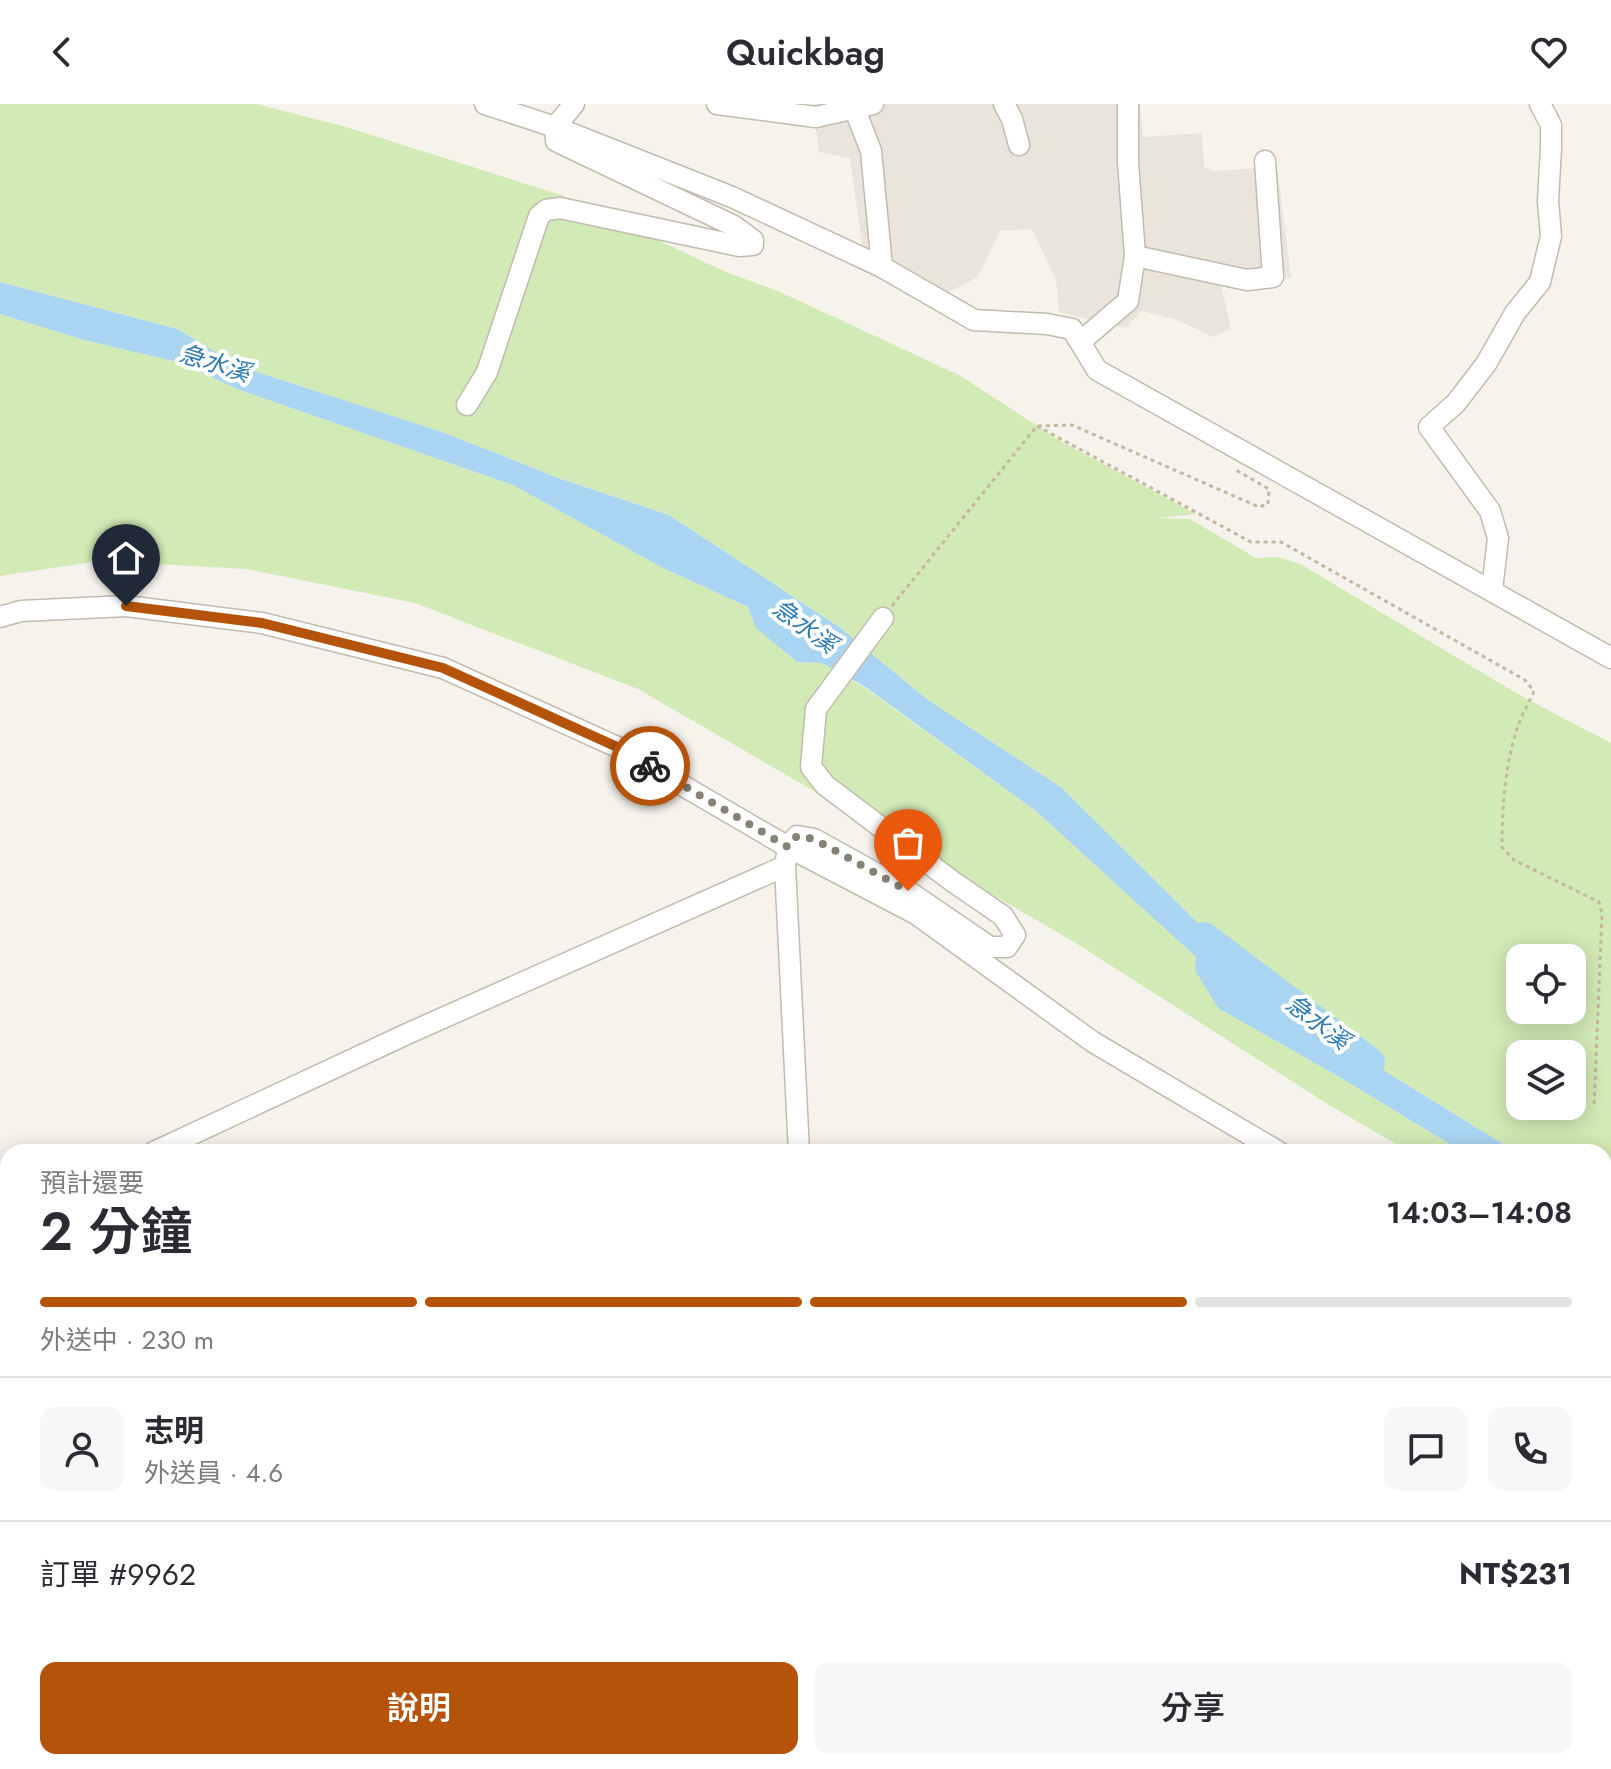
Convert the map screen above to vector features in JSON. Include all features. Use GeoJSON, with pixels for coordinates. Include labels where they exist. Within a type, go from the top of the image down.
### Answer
{"type":"FeatureCollection","features":[{"type":"Feature","properties":{"kind":"street"},"geometry":{"type":"LineString","coordinates":[[485,104],[555,127],[732,197],[882,267],[974,320],[1047,324],[1072,329],[1097,370],[1611,657]]}},
{"type":"Feature","properties":{"kind":"street"},"geometry":{"type":"LineString","coordinates":[[467,405],[487,372],[539,216],[546,210],[560,208],[739,246],[753,245],[747,234],[734,226],[556,141],[555,127],[574,104]]}},
{"type":"Feature","properties":{"kind":"street"},"geometry":{"type":"LineString","coordinates":[[717,104],[816,117],[864,107],[882,267]]}},
{"type":"Feature","properties":{"kind":"street"},"geometry":{"type":"LineString","coordinates":[[1004,104],[1019,145]]}},
{"type":"Feature","properties":{"kind":"street"},"geometry":{"type":"LineString","coordinates":[[1080,342],[1128,301],[1135,256],[1128,162],[1128,104]]}},
{"type":"Feature","properties":{"kind":"street"},"geometry":{"type":"LineString","coordinates":[[1492,590],[1498,538],[1490,511],[1429,427],[1456,403],[1486,364],[1515,313],[1540,282],[1551,236],[1548,201],[1551,125],[1540,104]]}},
{"type":"Feature","properties":{"kind":"street"},"geometry":{"type":"LineString","coordinates":[[1135,256],[1247,280],[1273,277],[1265,161]]}},
{"type":"Feature","properties":{"kind":"street"},"geometry":{"type":"LineString","coordinates":[[0,617],[21,611],[126,606],[262,623],[443,668],[615,746],[786,857],[916,914],[1093,1042],[1265,1144]]}},
{"type":"Feature","properties":{"kind":"street"},"geometry":{"type":"LineString","coordinates":[[799,1144],[786,857],[797,836],[814,839],[908,891],[990,947],[1007,947],[1015,935],[1003,916],[825,785],[811,767],[816,709],[883,618]]}},
{"type":"Feature","properties":{"kind":"street"},"geometry":{"type":"LineString","coordinates":[[171,1144],[786,857]]}},
{"type":"Feature","properties":{"kind":"path"},"geometry":{"type":"LineString","coordinates":[[883,618],[1037,426],[1072,425],[1259,507],[1268,504],[1269,489],[1229,466]]}},
{"type":"Feature","properties":{"kind":"path"},"geometry":{"type":"LineString","coordinates":[[1037,426],[1251,542],[1281,542],[1525,680],[1534,691],[1518,726],[1510,759],[1502,816],[1502,847],[1514,860],[1599,902],[1602,914],[1594,1107]]}},
{"type":"Feature","properties":{"kind":"shaded area"},"geometry":{"type":"Polygon","coordinates":[[[813,104],[1140,104],[1143,137],[1202,133],[1204,167],[1213,171],[1277,167],[1291,278],[1220,281],[1231,329],[1213,337],[1177,320],[1142,311],[1125,328],[1059,312],[1056,280],[1032,229],[1000,231],[978,277],[947,293],[863,251],[850,158],[819,152],[813,104]]]}},
{"type":"Feature","properties":{"kind":"green space"},"geometry":{"type":"Polygon","coordinates":[[[0,104],[256,104],[343,126],[561,195],[959,375],[1064,443],[1196,514],[1157,518],[1190,519],[1256,558],[1279,557],[1302,565],[1523,697],[1611,743],[1611,1144],[1503,1144],[1391,1075],[1253,978],[1062,788],[928,700],[839,627],[669,515],[561,479],[442,432],[239,366],[177,329],[0,282],[0,104]]]}},
{"type":"Feature","properties":{"kind":"green space"},"geometry":{"type":"Polygon","coordinates":[[[0,314],[84,340],[182,363],[237,389],[513,485],[661,567],[748,607],[756,628],[797,662],[822,663],[864,687],[1036,811],[1196,957],[1218,1008],[1450,1144],[1396,1144],[1334,1108],[1074,942],[638,689],[415,603],[246,569],[99,561],[0,576],[0,314]]]}},
{"type":"Feature","properties":{"kind":"water"},"geometry":{"type":"Polygon","coordinates":[[[0,282],[177,329],[239,366],[442,432],[561,479],[669,515],[839,627],[928,700],[1062,788],[1253,978],[1391,1075],[1503,1144],[1450,1144],[1218,1008],[1195,970],[1196,957],[1036,811],[864,686],[822,663],[797,662],[756,628],[748,607],[661,567],[513,485],[237,389],[182,363],[84,340],[0,314],[0,282]]]}},
{"type":"Feature","properties":{"kind":"waterway","name":"急水溪"},"geometry":{"type":"LineString","coordinates":[[1204,936],[1371,1062]]}},
{"type":"Feature","properties":{"kind":"way so far"},"geometry":{"type":"LineString","coordinates":[[650,766],[788,847],[797,836],[814,839],[908,891]]}},
{"type":"Feature","properties":{"kind":"route"},"geometry":{"type":"LineString","coordinates":[[126,606],[262,623],[443,668],[615,746],[650,766]]}}]}
